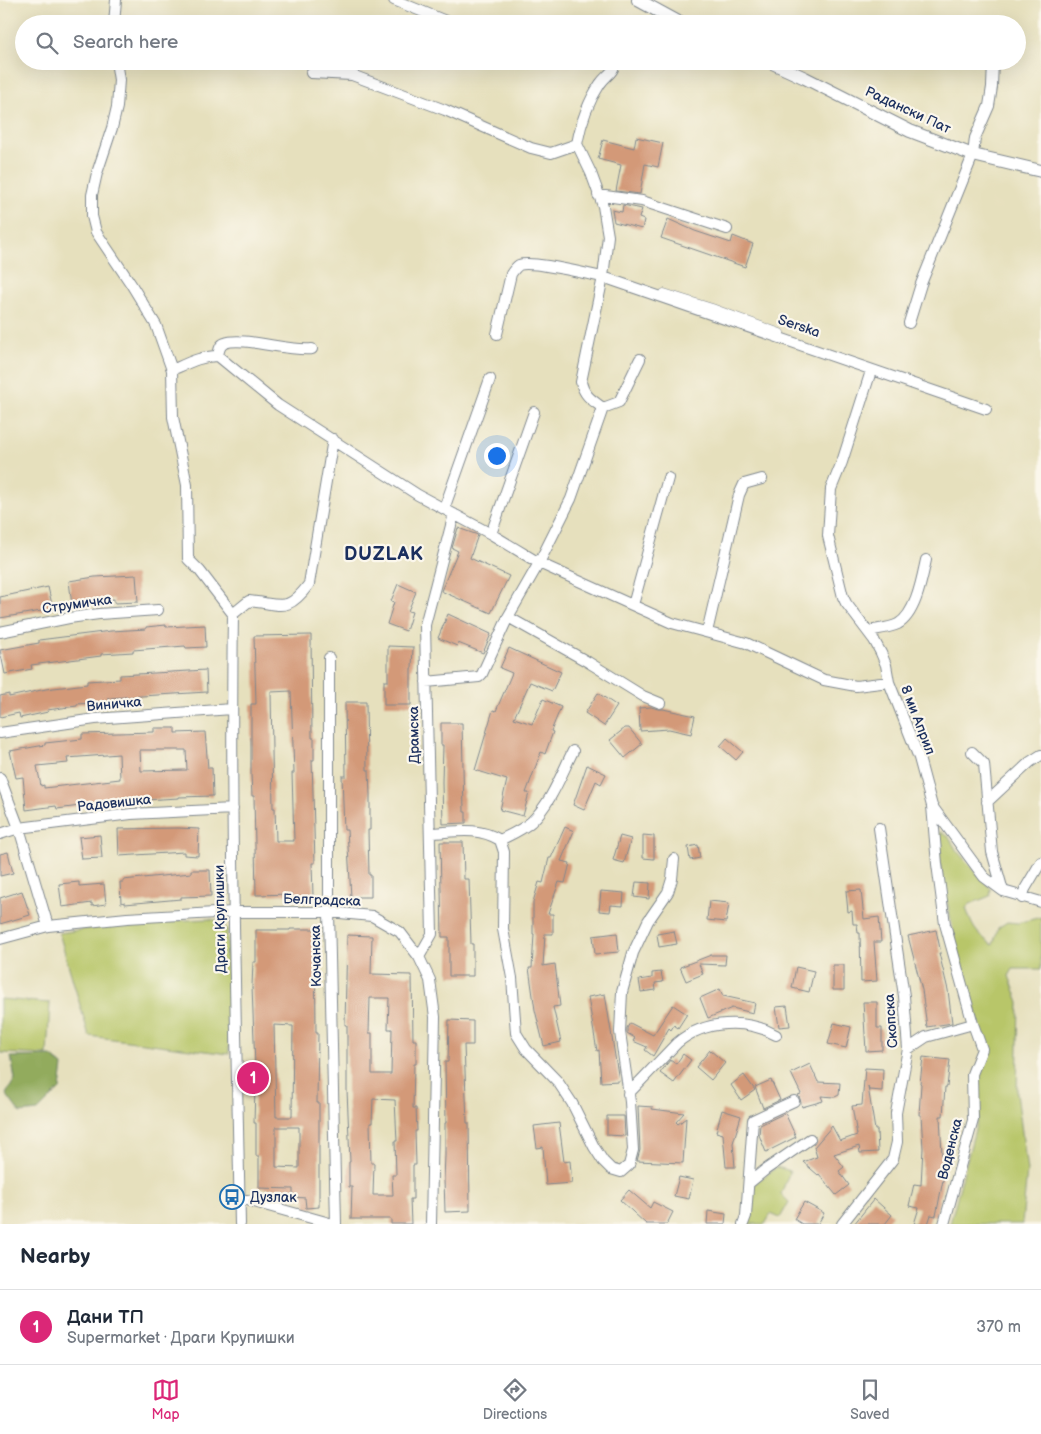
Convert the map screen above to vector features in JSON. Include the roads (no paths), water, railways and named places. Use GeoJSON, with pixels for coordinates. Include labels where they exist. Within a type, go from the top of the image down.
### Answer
{"type":"FeatureCollection","features":[{"type":"Feature","properties":{"kind":"street"},"geometry":{"type":"LineString","coordinates":[[115,15],[116,0]]}},
{"type":"Feature","properties":{"kind":"street"},"geometry":{"type":"LineString","coordinates":[[394,0],[430,15]]}},
{"type":"Feature","properties":{"kind":"street"},"geometry":{"type":"LineString","coordinates":[[638,0],[666,15]]}},
{"type":"Feature","properties":{"kind":"street"},"geometry":{"type":"LineString","coordinates":[[117,70],[119,80],[117,107],[112,128],[96,173],[92,195],[92,216],[96,232],[132,284],[156,325],[172,370],[173,417],[187,485],[188,559],[200,571],[232,614],[249,601],[266,602],[278,606],[289,605],[308,584],[333,439]]}},
{"type":"Feature","properties":{"kind":"street"},"geometry":{"type":"LineString","coordinates":[[603,408],[588,397],[583,391],[581,382],[603,277],[608,236],[603,206],[578,144],[580,130],[589,102],[602,82],[614,70]]}},
{"type":"Feature","properties":{"kind":"street","name":"Радански Пат"},"geometry":{"type":"LineString","coordinates":[[788,70],[910,131],[973,156],[1041,171]]}},
{"type":"Feature","properties":{"kind":"street"},"geometry":{"type":"LineString","coordinates":[[909,323],[921,284],[973,156],[975,138],[989,106],[992,70]]}},
{"type":"Feature","properties":{"kind":"street"},"geometry":{"type":"LineString","coordinates":[[311,73],[352,75],[446,110],[531,148],[551,153],[578,144]]}},
{"type":"Feature","properties":{"kind":"street"},"geometry":{"type":"LineString","coordinates":[[598,195],[642,201],[727,229]]}},
{"type":"Feature","properties":{"kind":"street"},"geometry":{"type":"LineString","coordinates":[[497,334],[511,274],[517,266],[535,265],[603,277],[871,371],[983,408]]}},
{"type":"Feature","properties":{"kind":"street","name":"Serska"},"geometry":{"type":"LineString","coordinates":[[603,277],[712,308],[982,404],[983,408]]}},
{"type":"Feature","properties":{"kind":"street"},"geometry":{"type":"LineString","coordinates":[[218,356],[220,347],[224,343],[236,341],[296,350],[312,349]]}},
{"type":"Feature","properties":{"kind":"street"},"geometry":{"type":"LineString","coordinates":[[172,370],[195,359],[218,356],[278,405],[418,495],[491,534],[539,563],[672,623],[746,643],[824,680],[856,686],[889,682]]}},
{"type":"Feature","properties":{"kind":"street"},"geometry":{"type":"LineString","coordinates":[[603,408],[619,402],[640,359]]}},
{"type":"Feature","properties":{"kind":"street","name":"8 ми Април"},"geometry":{"type":"LineString","coordinates":[[871,371],[842,462],[831,489],[828,536],[843,597],[874,640],[886,665],[889,682],[919,758],[932,806],[945,924],[973,1024]]}},
{"type":"Feature","properties":{"kind":"street"},"geometry":{"type":"LineString","coordinates":[[444,509],[490,379]]}},
{"type":"Feature","properties":{"kind":"street"},"geometry":{"type":"LineString","coordinates":[[426,682],[482,674],[508,617],[539,563],[571,499],[603,408]]}},
{"type":"Feature","properties":{"kind":"street"},"geometry":{"type":"LineString","coordinates":[[491,534],[534,412]]}},
{"type":"Feature","properties":{"kind":"street"},"geometry":{"type":"LineString","coordinates":[[633,605],[668,478]]}},
{"type":"Feature","properties":{"kind":"street"},"geometry":{"type":"LineString","coordinates":[[707,632],[739,494],[744,484],[762,478]]}},
{"type":"Feature","properties":{"kind":"street","name":"Драмска"},"geometry":{"type":"LineString","coordinates":[[420,957],[432,934],[425,625],[454,514]]}},
{"type":"Feature","properties":{"kind":"street"},"geometry":{"type":"LineString","coordinates":[[868,631],[899,624],[909,612],[917,598],[926,560]]}},
{"type":"Feature","properties":{"kind":"street","name":"Струмичка"},"geometry":{"type":"LineString","coordinates":[[0,632],[91,615],[158,610]]}},
{"type":"Feature","properties":{"kind":"street","name":"Драги Крупишки"},"geometry":{"type":"LineString","coordinates":[[232,614],[234,912],[240,1224]]}},
{"type":"Feature","properties":{"kind":"street"},"geometry":{"type":"LineString","coordinates":[[508,617],[588,662],[643,696],[660,703]]}},
{"type":"Feature","properties":{"kind":"street","name":"Кочанска"},"geometry":{"type":"LineString","coordinates":[[329,658],[329,912],[334,1224]]}},
{"type":"Feature","properties":{"kind":"street","name":"Виничка"},"geometry":{"type":"LineString","coordinates":[[0,733],[95,719],[232,709]]}},
{"type":"Feature","properties":{"kind":"street"},"geometry":{"type":"LineString","coordinates":[[500,840],[524,827],[538,813],[550,796],[573,751]]}},
{"type":"Feature","properties":{"kind":"street"},"geometry":{"type":"LineString","coordinates":[[972,752],[984,764],[992,852],[1003,891]]}},
{"type":"Feature","properties":{"kind":"street"},"geometry":{"type":"LineString","coordinates":[[987,802],[1030,762],[1041,756]]}},
{"type":"Feature","properties":{"kind":"street"},"geometry":{"type":"LineString","coordinates":[[0,778],[19,828],[48,926]]}},
{"type":"Feature","properties":{"kind":"street"},"geometry":{"type":"LineString","coordinates":[[932,806],[984,877],[1003,891],[1041,902]]}},
{"type":"Feature","properties":{"kind":"street","name":"Радовишка"},"geometry":{"type":"LineString","coordinates":[[0,834],[19,828],[131,814],[233,809]]}},
{"type":"Feature","properties":{"kind":"street","name":"Скопска"},"geometry":{"type":"LineString","coordinates":[[842,1224],[893,1159],[897,1142],[896,1113],[908,1049],[904,996],[879,828]]}},
{"type":"Feature","properties":{"kind":"street"},"geometry":{"type":"LineString","coordinates":[[430,833],[474,830],[490,834],[500,840],[504,852],[503,928],[513,984],[516,1033],[526,1049],[558,1082],[572,1103],[603,1161],[611,1169],[621,1172],[629,1165],[633,1150],[620,1032],[622,992],[633,953],[648,921],[668,892],[672,878],[674,858]]}},
{"type":"Feature","properties":{"kind":"street"},"geometry":{"type":"LineString","coordinates":[[1022,898],[1025,889],[1041,862]]}},
{"type":"Feature","properties":{"kind":"street","name":"Белградска"},"geometry":{"type":"LineString","coordinates":[[0,940],[48,926],[127,918],[234,912],[329,912],[372,916],[400,932],[420,957],[430,980],[435,1018],[431,1224]]}},
{"type":"Feature","properties":{"kind":"street"},"geometry":{"type":"LineString","coordinates":[[628,1094],[677,1043],[701,1028],[727,1024],[751,1025],[764,1028],[776,1036]]}},
{"type":"Feature","properties":{"kind":"street"},"geometry":{"type":"LineString","coordinates":[[908,1049],[926,1037],[973,1024]]}},
{"type":"Feature","properties":{"kind":"street","name":"Воденска"},"geometry":{"type":"LineString","coordinates":[[944,1224],[973,1120],[972,1074],[982,1049],[973,1024]]}},
{"type":"Feature","properties":{"kind":"street"},"geometry":{"type":"LineString","coordinates":[[743,1224],[746,1216],[753,1120],[794,1101]]}},
{"type":"Feature","properties":{"kind":"street"},"geometry":{"type":"LineString","coordinates":[[749,1183],[810,1138]]}},
{"type":"Feature","properties":{"kind":"street"},"geometry":{"type":"LineString","coordinates":[[240,1198],[334,1224]]}},
{"type":"Feature","properties":{"kind":"place","name":"Дани ТП"},"geometry":{"type":"Point","coordinates":[253,1078]}},
{"type":"Feature","properties":{"kind":"place","name":"Дузлак"},"geometry":{"type":"Point","coordinates":[232,1197]}},
{"type":"Feature","properties":{"kind":"district","name":"DUZLAK"},"geometry":{"type":"Point","coordinates":[384,554]}}]}
